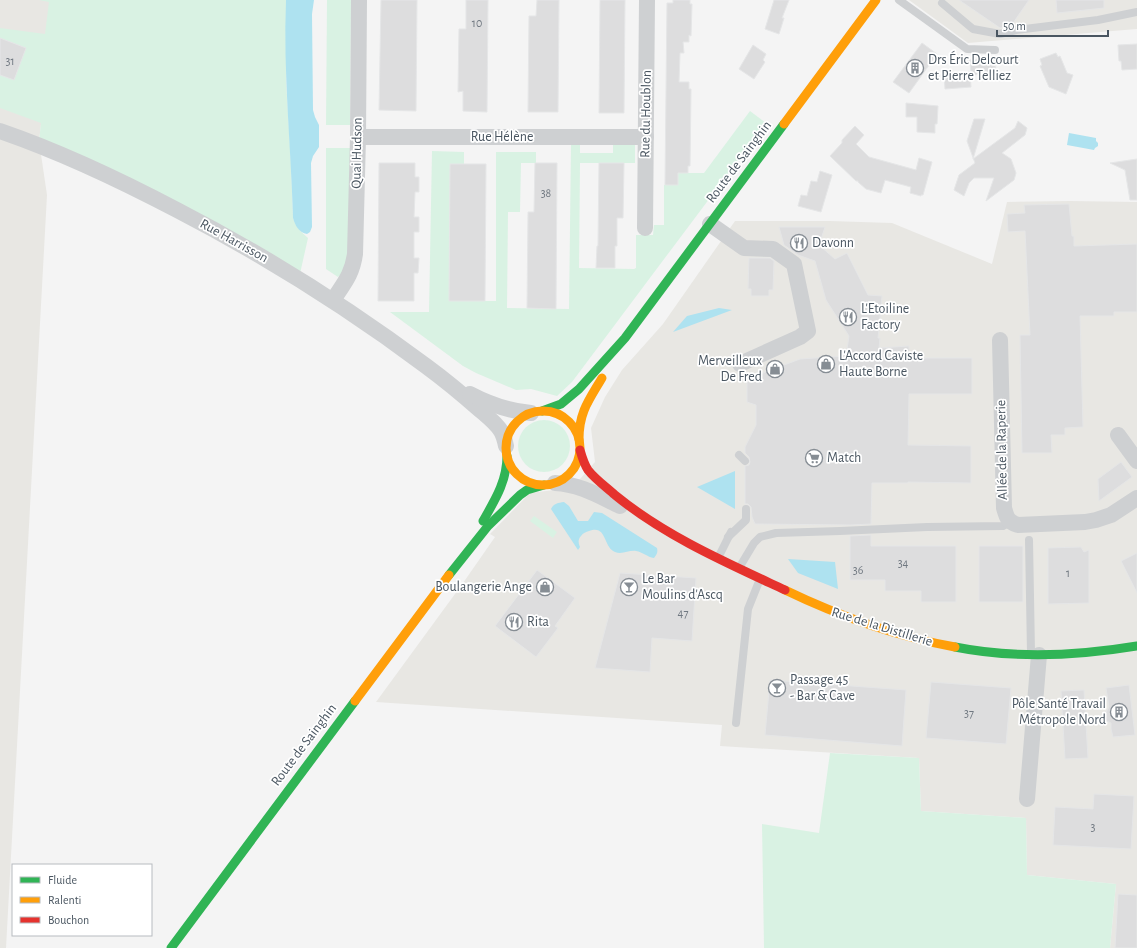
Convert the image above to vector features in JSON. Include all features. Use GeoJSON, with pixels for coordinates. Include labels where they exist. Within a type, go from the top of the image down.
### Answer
{"type":"FeatureCollection","features":[{"type":"Feature","properties":{"kind":"street","name":"Quai Hudson"},"geometry":{"type":"LineString","coordinates":[[333,300],[351,274],[355,254],[358,136],[358,0]]}},
{"type":"Feature","properties":{"kind":"street","name":"Rue du Houblon"},"geometry":{"type":"LineString","coordinates":[[645,228],[647,0]]}},
{"type":"Feature","properties":{"kind":"street","name":"Route de Sainghin"},"geometry":{"type":"LineString","coordinates":[[537,412],[561,404],[570,397],[588,380],[623,340],[876,0]]}},
{"type":"Feature","properties":{"kind":"street","name":"Rue Harrisson"},"geometry":{"type":"LineString","coordinates":[[0,131],[81,163],[149,195],[237,242],[333,300],[451,384],[495,423],[502,432],[507,451]]}},
{"type":"Feature","properties":{"kind":"street","name":"Rue Hélène"},"geometry":{"type":"LineString","coordinates":[[358,136],[646,137]]}},
{"type":"Feature","properties":{"kind":"street"},"geometry":{"type":"LineString","coordinates":[[710,224],[744,248],[773,249],[794,264],[808,331],[800,337],[740,364]]}},
{"type":"Feature","properties":{"kind":"street","name":"Route de Sainghin"},"geometry":{"type":"LineString","coordinates":[[579,438],[578,427],[583,410],[623,340]]}},
{"type":"Feature","properties":{"kind":"street","name":"Allée de la Raperie"},"geometry":{"type":"LineString","coordinates":[[1000,340],[1004,508],[1006,516],[1010,522]]}},
{"type":"Feature","properties":{"kind":"street","name":"Rue Harrisson"},"geometry":{"type":"LineString","coordinates":[[451,384],[477,398],[493,404],[512,410],[537,412]]}},
{"type":"Feature","properties":{"kind":"street"},"geometry":{"type":"LineString","coordinates":[[537,412],[553,412],[563,417],[571,424],[579,438],[580,450],[578,460],[572,470],[564,478],[549,484],[533,483],[518,475],[511,467],[507,451],[508,435],[514,425],[522,418],[537,412]]}},
{"type":"Feature","properties":{"kind":"street"},"geometry":{"type":"LineString","coordinates":[[1118,435],[1137,461]]}},
{"type":"Feature","properties":{"kind":"street","name":"Rue de la Distillerie"},"geometry":{"type":"LineString","coordinates":[[580,450],[586,466],[594,476],[618,498],[648,519],[673,535],[718,558],[833,613],[894,633],[953,647],[998,653],[1035,655],[1098,651],[1137,646]]}},
{"type":"Feature","properties":{"kind":"street","name":"Route de Sainghin"},"geometry":{"type":"LineString","coordinates":[[461,559],[504,482],[508,466],[507,451]]}},
{"type":"Feature","properties":{"kind":"street","name":"Route de Sainghin"},"geometry":{"type":"LineString","coordinates":[[171,948],[461,559],[488,526],[520,495],[527,490],[549,484]]}},
{"type":"Feature","properties":{"kind":"street","name":"Rue de la Distillerie"},"geometry":{"type":"LineString","coordinates":[[549,484],[569,484],[579,487],[648,519]]}},
{"type":"Feature","properties":{"kind":"street"},"geometry":{"type":"LineString","coordinates":[[1010,522],[1018,525],[1085,522],[1096,520],[1111,515],[1137,498]]}},
{"type":"Feature","properties":{"kind":"street"},"geometry":{"type":"LineString","coordinates":[[1027,799],[1035,655]]}},
{"type":"Feature","properties":{"kind":"lane"},"geometry":{"type":"LineString","coordinates":[[899,0],[967,49],[995,50]]}},
{"type":"Feature","properties":{"kind":"lane"},"geometry":{"type":"LineString","coordinates":[[942,3],[973,29],[1000,34],[1016,30],[1098,20],[1137,12]]}},
{"type":"Feature","properties":{"kind":"lane"},"geometry":{"type":"LineString","coordinates":[[718,558],[730,533],[746,520],[746,509]]}},
{"type":"Feature","properties":{"kind":"lane"},"geometry":{"type":"LineString","coordinates":[[739,568],[754,543],[760,537],[776,533],[927,527],[1003,526],[1010,522]]}},
{"type":"Feature","properties":{"kind":"lane"},"geometry":{"type":"LineString","coordinates":[[1029,540],[1035,655]]}},
{"type":"Feature","properties":{"kind":"lane"},"geometry":{"type":"LineString","coordinates":[[736,723],[748,609],[760,578]]}},
{"type":"Feature","properties":{"kind":"shaded area"},"geometry":{"type":"Polygon","coordinates":[[[0,0],[56,0],[39,141],[47,195],[6,948],[0,948],[0,0]]]}},
{"type":"Feature","properties":{"kind":"shaded area"},"geometry":{"type":"Polygon","coordinates":[[[909,0],[1137,0],[1137,29],[968,43],[909,0]]]}},
{"type":"Feature","properties":{"kind":"shaded area"},"geometry":{"type":"Polygon","coordinates":[[[1007,202],[1137,202],[1137,948],[1110,948],[1116,884],[1027,875],[1026,818],[921,811],[919,758],[720,746],[722,725],[376,702],[495,537],[490,534],[530,493],[562,489],[580,479],[595,462],[591,428],[605,397],[622,370],[663,324],[735,221],[830,221],[892,223],[992,264],[1007,202]]]}},
{"type":"Feature","properties":{"kind":"green space"},"geometry":{"type":"Polygon","coordinates":[[[39,0],[286,0],[286,81],[293,218],[299,229],[308,238],[297,287],[195,214],[39,141],[41,123],[0,108],[0,28],[45,34],[49,2],[39,0]]]}},
{"type":"Feature","properties":{"kind":"green space"},"geometry":{"type":"Polygon","coordinates":[[[327,0],[351,0],[350,125],[326,125],[327,0]]]}},
{"type":"Feature","properties":{"kind":"green space"},"geometry":{"type":"Polygon","coordinates":[[[750,111],[766,123],[572,382],[557,396],[531,389],[516,390],[476,373],[463,366],[390,312],[429,312],[432,151],[464,152],[464,164],[450,164],[449,301],[496,301],[496,152],[536,152],[536,163],[521,163],[520,212],[508,212],[507,308],[569,309],[571,145],[580,144],[580,153],[613,153],[613,144],[635,144],[635,163],[580,163],[579,268],[634,269],[636,268],[636,235],[653,235],[654,225],[664,225],[664,185],[678,185],[678,173],[704,173],[750,111]]]}},
{"type":"Feature","properties":{"kind":"green space"},"geometry":{"type":"Polygon","coordinates":[[[326,148],[350,148],[348,259],[342,273],[338,277],[326,269],[326,148]]]}},
{"type":"Feature","properties":{"kind":"green space"},"geometry":{"type":"Polygon","coordinates":[[[539,420],[549,420],[559,424],[566,431],[570,441],[570,451],[566,461],[559,468],[549,472],[539,472],[529,468],[522,461],[518,451],[518,441],[522,431],[529,424],[539,420]]]}},
{"type":"Feature","properties":{"kind":"green space"},"geometry":{"type":"Polygon","coordinates":[[[534,516],[557,532],[553,538],[530,521],[534,516]]]}},
{"type":"Feature","properties":{"kind":"green space"},"geometry":{"type":"Polygon","coordinates":[[[830,753],[919,758],[921,811],[1026,818],[1027,875],[1116,884],[1110,948],[764,948],[762,824],[819,833],[830,753]]]}},
{"type":"Feature","properties":{"kind":"water"},"geometry":{"type":"Polygon","coordinates":[[[286,0],[314,0],[312,14],[313,110],[319,125],[319,147],[313,156],[311,163],[312,227],[310,232],[307,234],[298,228],[293,218],[286,82],[286,0]]]}},
{"type":"Feature","properties":{"kind":"water"},"geometry":{"type":"Polygon","coordinates":[[[1069,133],[1096,138],[1098,146],[1094,150],[1067,145],[1069,133]]]}},
{"type":"Feature","properties":{"kind":"water"},"geometry":{"type":"Polygon","coordinates":[[[719,308],[732,310],[673,332],[687,316],[719,308]]]}},
{"type":"Feature","properties":{"kind":"water"},"geometry":{"type":"Polygon","coordinates":[[[735,471],[735,509],[697,487],[735,471]]]}},
{"type":"Feature","properties":{"kind":"water"},"geometry":{"type":"Polygon","coordinates":[[[564,502],[569,506],[578,521],[588,521],[594,512],[602,513],[657,548],[657,554],[654,558],[636,551],[620,553],[615,552],[608,546],[602,533],[595,530],[584,533],[580,537],[580,547],[578,550],[551,509],[555,504],[564,502]]]}},
{"type":"Feature","properties":{"kind":"water"},"geometry":{"type":"Polygon","coordinates":[[[788,559],[835,562],[838,589],[798,573],[788,559]]]}},
{"type":"Feature","properties":{"kind":"building"},"geometry":{"type":"Polygon","coordinates":[[[381,0],[417,0],[416,111],[379,110],[381,0]]]}},
{"type":"Feature","properties":{"kind":"building"},"geometry":{"type":"Polygon","coordinates":[[[466,0],[488,0],[487,112],[463,111],[463,91],[458,92],[459,29],[466,29],[466,0]]]}},
{"type":"Feature","properties":{"kind":"building"},"geometry":{"type":"Polygon","coordinates":[[[537,0],[559,0],[558,112],[528,112],[529,16],[536,16],[537,0]]]}},
{"type":"Feature","properties":{"kind":"building"},"geometry":{"type":"Polygon","coordinates":[[[600,0],[625,0],[624,113],[599,113],[600,0]]]}},
{"type":"Feature","properties":{"kind":"building"},"geometry":{"type":"Polygon","coordinates":[[[673,0],[690,0],[690,4],[692,4],[691,36],[689,35],[689,42],[683,42],[684,53],[680,53],[679,82],[689,82],[689,89],[691,89],[690,166],[688,166],[688,173],[678,173],[678,185],[665,185],[667,3],[673,3],[673,0]]]}},
{"type":"Feature","properties":{"kind":"building"},"geometry":{"type":"Polygon","coordinates":[[[774,0],[789,0],[782,18],[784,18],[779,34],[765,29],[774,0]]]}},
{"type":"Feature","properties":{"kind":"building"},"geometry":{"type":"Polygon","coordinates":[[[959,0],[1029,0],[1011,26],[1000,28],[959,0]]]}},
{"type":"Feature","properties":{"kind":"building"},"geometry":{"type":"Polygon","coordinates":[[[1056,0],[1104,0],[1104,8],[1057,13],[1056,0]]]}},
{"type":"Feature","properties":{"kind":"building"},"geometry":{"type":"Polygon","coordinates":[[[0,38],[26,48],[14,80],[0,75],[0,38]]]}},
{"type":"Feature","properties":{"kind":"building","name":"Drs Éric Delcourt et Pierre Telliez"},"geometry":{"type":"Polygon","coordinates":[[[922,43],[937,54],[909,93],[893,82],[922,43]]]}},
{"type":"Feature","properties":{"kind":"building"},"geometry":{"type":"Polygon","coordinates":[[[1137,44],[1137,69],[1122,70],[1121,61],[1119,61],[1118,45],[1137,44]]]}},
{"type":"Feature","properties":{"kind":"building"},"geometry":{"type":"Polygon","coordinates":[[[753,45],[766,54],[763,60],[765,62],[754,79],[739,69],[753,45]]]}},
{"type":"Feature","properties":{"kind":"building"},"geometry":{"type":"Polygon","coordinates":[[[1056,53],[1058,57],[1060,56],[1067,73],[1073,75],[1066,94],[1049,87],[1040,66],[1042,65],[1040,59],[1056,53]]]}},
{"type":"Feature","properties":{"kind":"building"},"geometry":{"type":"Polygon","coordinates":[[[995,58],[996,73],[971,75],[970,60],[995,58]]]}},
{"type":"Feature","properties":{"kind":"building"},"geometry":{"type":"Polygon","coordinates":[[[970,72],[971,87],[945,89],[944,74],[970,72]]]}},
{"type":"Feature","properties":{"kind":"building"},"geometry":{"type":"Polygon","coordinates":[[[906,103],[938,106],[935,133],[917,132],[917,117],[906,117],[906,103]]]}},
{"type":"Feature","properties":{"kind":"building"},"geometry":{"type":"Polygon","coordinates":[[[974,119],[985,119],[973,158],[967,141],[974,119]]]}},
{"type":"Feature","properties":{"kind":"building"},"geometry":{"type":"Polygon","coordinates":[[[1018,121],[1027,128],[1025,135],[1002,153],[1011,159],[1016,173],[1014,180],[986,201],[994,178],[974,178],[969,183],[964,196],[954,190],[959,175],[975,163],[973,159],[1015,128],[1018,121]]]}},
{"type":"Feature","properties":{"kind":"building"},"geometry":{"type":"Polygon","coordinates":[[[855,126],[864,135],[856,144],[869,157],[916,170],[919,158],[932,162],[923,195],[921,196],[910,193],[911,187],[885,180],[881,193],[866,189],[830,156],[855,126]]]}},
{"type":"Feature","properties":{"kind":"building"},"geometry":{"type":"Polygon","coordinates":[[[1137,159],[1137,200],[1130,200],[1125,170],[1110,163],[1137,159]]]}},
{"type":"Feature","properties":{"kind":"building"},"geometry":{"type":"Polygon","coordinates":[[[379,163],[415,163],[415,177],[419,177],[419,192],[415,192],[414,217],[419,217],[419,232],[414,232],[414,258],[419,258],[418,273],[414,273],[414,301],[378,301],[379,163]]]}},
{"type":"Feature","properties":{"kind":"building"},"geometry":{"type":"Polygon","coordinates":[[[535,163],[557,163],[556,309],[527,308],[528,212],[534,212],[535,163]]]}},
{"type":"Feature","properties":{"kind":"building"},"geometry":{"type":"Polygon","coordinates":[[[599,163],[624,163],[623,218],[617,218],[615,268],[596,268],[598,246],[599,163]]]}},
{"type":"Feature","properties":{"kind":"building"},"geometry":{"type":"Polygon","coordinates":[[[450,164],[486,164],[485,301],[449,301],[450,164]]]}},
{"type":"Feature","properties":{"kind":"building"},"geometry":{"type":"Polygon","coordinates":[[[820,171],[832,175],[821,212],[798,206],[801,195],[807,196],[811,181],[817,182],[820,171]]]}},
{"type":"Feature","properties":{"kind":"building"},"geometry":{"type":"Polygon","coordinates":[[[1069,204],[1074,246],[1137,244],[1137,312],[1114,312],[1114,316],[1080,316],[1083,427],[1065,428],[1065,435],[1051,435],[1052,453],[1022,453],[1020,335],[1030,335],[1025,231],[1008,232],[1007,214],[1025,213],[1024,205],[1069,204]]]}},
{"type":"Feature","properties":{"kind":"building"},"geometry":{"type":"Polygon","coordinates":[[[779,227],[825,227],[819,245],[835,259],[847,253],[868,295],[882,296],[878,338],[880,338],[879,348],[909,346],[909,358],[972,358],[972,394],[909,394],[908,445],[971,446],[971,483],[872,483],[871,524],[755,524],[752,517],[751,507],[748,504],[745,504],[745,466],[749,465],[750,462],[749,457],[745,453],[745,447],[756,425],[756,405],[747,402],[747,379],[800,359],[846,356],[849,336],[826,300],[815,261],[798,255],[784,245],[779,227]]]}},
{"type":"Feature","properties":{"kind":"building"},"geometry":{"type":"Polygon","coordinates":[[[749,258],[770,258],[774,261],[773,290],[769,290],[769,296],[751,296],[751,289],[748,289],[749,258]]]}},
{"type":"Feature","properties":{"kind":"building"},"geometry":{"type":"Polygon","coordinates":[[[1121,462],[1132,477],[1099,501],[1098,479],[1121,462]]]}},
{"type":"Feature","properties":{"kind":"building"},"geometry":{"type":"Polygon","coordinates":[[[871,535],[871,546],[956,546],[956,602],[921,602],[921,591],[885,591],[885,580],[850,580],[850,536],[871,535]]]}},
{"type":"Feature","properties":{"kind":"building"},"geometry":{"type":"Polygon","coordinates":[[[979,546],[1023,546],[1023,602],[979,602],[979,546]]]}},
{"type":"Feature","properties":{"kind":"building"},"geometry":{"type":"Polygon","coordinates":[[[1081,547],[1084,552],[1089,550],[1089,603],[1048,604],[1048,548],[1081,547]]]}},
{"type":"Feature","properties":{"kind":"building"},"geometry":{"type":"Polygon","coordinates":[[[1137,553],[1137,593],[1121,561],[1137,553]]]}},
{"type":"Feature","properties":{"kind":"building"},"geometry":{"type":"Polygon","coordinates":[[[537,570],[575,598],[555,626],[558,628],[536,657],[495,626],[537,570]]]}},
{"type":"Feature","properties":{"kind":"building"},"geometry":{"type":"Polygon","coordinates":[[[620,573],[696,578],[692,641],[652,638],[650,672],[595,668],[620,573]]]}},
{"type":"Feature","properties":{"kind":"building"},"geometry":{"type":"Polygon","coordinates":[[[770,680],[906,690],[902,746],[765,735],[770,680]]]}},
{"type":"Feature","properties":{"kind":"building"},"geometry":{"type":"Polygon","coordinates":[[[931,682],[1011,688],[1006,744],[926,738],[931,682]]]}},
{"type":"Feature","properties":{"kind":"building","name":"Pôle Santé Travail Métropole Nord"},"geometry":{"type":"Polygon","coordinates":[[[1129,685],[1135,735],[1113,737],[1111,723],[1102,719],[1109,707],[1106,688],[1129,685]]]}},
{"type":"Feature","properties":{"kind":"building"},"geometry":{"type":"Polygon","coordinates":[[[1084,690],[1088,758],[1065,759],[1061,691],[1084,690]]]}},
{"type":"Feature","properties":{"kind":"building"},"geometry":{"type":"Polygon","coordinates":[[[1094,794],[1134,796],[1131,849],[1053,845],[1055,807],[1093,809],[1094,794]]]}},
{"type":"Feature","properties":{"kind":"building"},"geometry":{"type":"Polygon","coordinates":[[[1118,894],[1137,895],[1137,948],[1115,948],[1118,894]]]}},
{"type":"Feature","properties":{"kind":"traffic: fast"},"geometry":{"type":"LineString","coordinates":[[542,411],[561,404],[579,389],[625,338],[784,124]]}},
{"type":"Feature","properties":{"kind":"traffic: fast"},"geometry":{"type":"LineString","coordinates":[[483,521],[503,482],[507,456]]}},
{"type":"Feature","properties":{"kind":"traffic: fast"},"geometry":{"type":"LineString","coordinates":[[449,575],[488,526],[520,495],[527,490],[544,485]]}},
{"type":"Feature","properties":{"kind":"traffic: fast"},"geometry":{"type":"LineString","coordinates":[[955,647],[1000,653],[1046,655],[1092,652],[1137,646]]}},
{"type":"Feature","properties":{"kind":"traffic: fast"},"geometry":{"type":"LineString","coordinates":[[171,948],[355,701]]}},
{"type":"Feature","properties":{"kind":"traffic: slow"},"geometry":{"type":"LineString","coordinates":[[784,124],[876,0]]}},
{"type":"Feature","properties":{"kind":"traffic: slow"},"geometry":{"type":"LineString","coordinates":[[579,439],[579,430],[583,414],[589,400],[602,378]]}},
{"type":"Feature","properties":{"kind":"traffic: slow"},"geometry":{"type":"LineString","coordinates":[[543,411],[557,414],[569,422],[577,434],[580,448],[577,462],[569,474],[557,482],[543,485],[529,482],[517,474],[509,462],[506,448],[509,434],[517,422],[529,414],[543,411]]}},
{"type":"Feature","properties":{"kind":"traffic: slow"},"geometry":{"type":"LineString","coordinates":[[355,701],[449,575]]}},
{"type":"Feature","properties":{"kind":"traffic: slow"},"geometry":{"type":"LineString","coordinates":[[785,590],[847,617],[889,631],[955,647]]}},
{"type":"Feature","properties":{"kind":"traffic: jam"},"geometry":{"type":"LineString","coordinates":[[580,450],[588,470],[597,480],[634,510],[697,548],[785,590]]}},
{"type":"Feature","properties":{"kind":"place","name":"Drs Éric Delcourt et Pierre Telliez"},"geometry":{"type":"Point","coordinates":[915,68]}},
{"type":"Feature","properties":{"kind":"place","name":"Davonn"},"geometry":{"type":"Point","coordinates":[799,243]}},
{"type":"Feature","properties":{"kind":"place","name":"L'Etoiline Factory"},"geometry":{"type":"Point","coordinates":[848,317]}},
{"type":"Feature","properties":{"kind":"place","name":"L'Accord Caviste Haute Borne"},"geometry":{"type":"Point","coordinates":[826,364]}},
{"type":"Feature","properties":{"kind":"place","name":"Merveilleux De Fred"},"geometry":{"type":"Point","coordinates":[775,369]}},
{"type":"Feature","properties":{"kind":"place","name":"Match"},"geometry":{"type":"Point","coordinates":[814,458]}},
{"type":"Feature","properties":{"kind":"place","name":"Boulangerie Ange"},"geometry":{"type":"Point","coordinates":[545,587]}},
{"type":"Feature","properties":{"kind":"place","name":"Le Bar Moulins d'Ascq"},"geometry":{"type":"Point","coordinates":[629,587]}},
{"type":"Feature","properties":{"kind":"place","name":"Rita"},"geometry":{"type":"Point","coordinates":[514,622]}},
{"type":"Feature","properties":{"kind":"place","name":"Passage 45 - Bar & Cave"},"geometry":{"type":"Point","coordinates":[777,688]}},
{"type":"Feature","properties":{"kind":"place","name":"Pôle Santé Travail Métropole Nord"},"geometry":{"type":"Point","coordinates":[1119,712]}}]}
